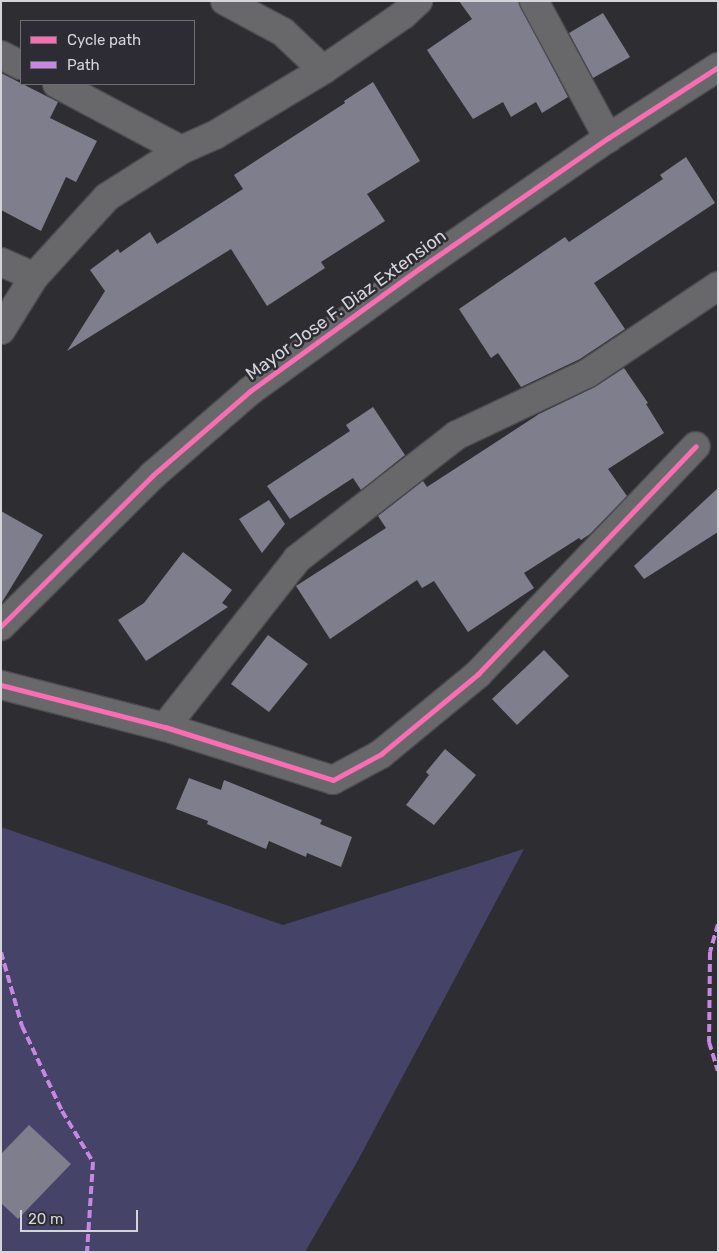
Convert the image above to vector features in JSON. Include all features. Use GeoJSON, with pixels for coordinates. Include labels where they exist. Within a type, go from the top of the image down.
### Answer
{"type":"FeatureCollection","features":[{"type":"Feature","properties":{"kind":"street"},"geometry":{"type":"LineString","coordinates":[[225,1],[283,32],[323,70]]}},
{"type":"Feature","properties":{"kind":"street"},"geometry":{"type":"LineString","coordinates":[[1,330],[34,277],[107,198],[181,150],[215,135],[323,70],[403,15],[418,1]]}},
{"type":"Feature","properties":{"kind":"street"},"geometry":{"type":"LineString","coordinates":[[534,1],[608,138]]}},
{"type":"Feature","properties":{"kind":"street"},"geometry":{"type":"LineString","coordinates":[[1,55],[20,64]]}},
{"type":"Feature","properties":{"kind":"street","name":"Mayor Jose F. Diaz Extension"},"geometry":{"type":"LineString","coordinates":[[1,626],[153,475],[250,391],[420,268],[608,138],[718,67]]}},
{"type":"Feature","properties":{"kind":"street"},"geometry":{"type":"LineString","coordinates":[[59,85],[181,150]]}},
{"type":"Feature","properties":{"kind":"street"},"geometry":{"type":"LineString","coordinates":[[1,262],[34,277]]}},
{"type":"Feature","properties":{"kind":"street"},"geometry":{"type":"LineString","coordinates":[[165,727],[297,559],[457,435],[588,373],[718,286]]}},
{"type":"Feature","properties":{"kind":"street"},"geometry":{"type":"LineString","coordinates":[[1,685],[165,727],[333,780],[381,754],[478,674],[696,446]]}},
{"type":"Feature","properties":{"kind":"shaded area"},"geometry":{"type":"Polygon","coordinates":[[[1,827],[283,925],[524,849],[357,1162],[305,1252],[1,1252],[1,827]]]}},
{"type":"Feature","properties":{"kind":"building"},"geometry":{"type":"Polygon","coordinates":[[[459,1],[518,1],[568,97],[542,113],[536,102],[511,117],[503,102],[473,119],[427,50],[472,19],[459,1]]]}},
{"type":"Feature","properties":{"kind":"building"},"geometry":{"type":"Polygon","coordinates":[[[603,13],[630,57],[593,78],[569,33],[603,13]]]}},
{"type":"Feature","properties":{"kind":"building"},"geometry":{"type":"Polygon","coordinates":[[[1,73],[20,83],[20,85],[25,85],[58,102],[50,118],[97,141],[76,182],[66,177],[41,231],[1,210],[1,73]]]}},
{"type":"Feature","properties":{"kind":"building"},"geometry":{"type":"Polygon","coordinates":[[[373,82],[420,161],[367,194],[385,221],[321,262],[325,268],[267,306],[231,249],[67,351],[105,291],[90,270],[118,249],[120,253],[150,232],[157,244],[243,189],[234,175],[345,103],[344,101],[373,82]]]}},
{"type":"Feature","properties":{"kind":"building"},"geometry":{"type":"Polygon","coordinates":[[[686,157],[715,203],[594,283],[625,329],[580,359],[521,387],[498,353],[491,358],[459,309],[565,237],[569,242],[663,179],[660,175],[686,157]]]}},
{"type":"Feature","properties":{"kind":"building"},"geometry":{"type":"Polygon","coordinates":[[[624,368],[648,403],[646,404],[664,433],[608,469],[627,496],[590,534],[581,540],[579,538],[524,573],[534,588],[468,632],[434,581],[422,588],[417,580],[330,639],[296,586],[386,528],[378,516],[423,481],[427,487],[539,414],[595,387],[624,368]]]}},
{"type":"Feature","properties":{"kind":"building"},"geometry":{"type":"Polygon","coordinates":[[[373,407],[405,455],[361,490],[353,478],[290,519],[267,486],[350,431],[346,425],[373,407]]]}},
{"type":"Feature","properties":{"kind":"building"},"geometry":{"type":"Polygon","coordinates":[[[718,488],[718,532],[644,579],[634,566],[718,488]]]}},
{"type":"Feature","properties":{"kind":"building"},"geometry":{"type":"Polygon","coordinates":[[[269,500],[285,524],[262,553],[239,519],[269,500]]]}},
{"type":"Feature","properties":{"kind":"building"},"geometry":{"type":"Polygon","coordinates":[[[1,511],[43,535],[1,604],[1,511]]]}},
{"type":"Feature","properties":{"kind":"building"},"geometry":{"type":"Polygon","coordinates":[[[183,552],[232,590],[222,603],[228,607],[146,661],[118,620],[144,603],[183,552]]]}},
{"type":"Feature","properties":{"kind":"building"},"geometry":{"type":"Polygon","coordinates":[[[268,635],[308,664],[269,712],[231,684],[268,635]]]}},
{"type":"Feature","properties":{"kind":"building"},"geometry":{"type":"Polygon","coordinates":[[[544,650],[569,676],[517,725],[492,699],[544,650]]]}},
{"type":"Feature","properties":{"kind":"building"},"geometry":{"type":"Polygon","coordinates":[[[445,749],[476,775],[434,825],[406,805],[429,775],[426,772],[445,749]]]}},
{"type":"Feature","properties":{"kind":"building"},"geometry":{"type":"Polygon","coordinates":[[[189,778],[221,790],[224,780],[322,820],[320,824],[352,837],[341,867],[307,853],[306,857],[269,841],[266,849],[207,824],[208,821],[176,809],[189,778]]]}},
{"type":"Feature","properties":{"kind":"building"},"geometry":{"type":"Polygon","coordinates":[[[29,1125],[71,1164],[18,1219],[1,1203],[1,1154],[29,1125]]]}},
{"type":"Feature","properties":{"kind":"marked path"},"geometry":{"type":"LineString","coordinates":[[718,924],[710,952],[709,1042],[718,1071]]}},
{"type":"Feature","properties":{"kind":"marked path"},"geometry":{"type":"LineString","coordinates":[[1,952],[22,1026],[62,1111],[93,1162],[87,1252]]}},
{"type":"Feature","properties":{"kind":"cycle path"},"geometry":{"type":"LineString","coordinates":[[1,626],[153,475],[250,391],[420,268],[608,138],[718,67]]}},
{"type":"Feature","properties":{"kind":"cycle path"},"geometry":{"type":"LineString","coordinates":[[1,685],[165,727],[333,780],[381,754],[478,674],[696,446]]}}]}
